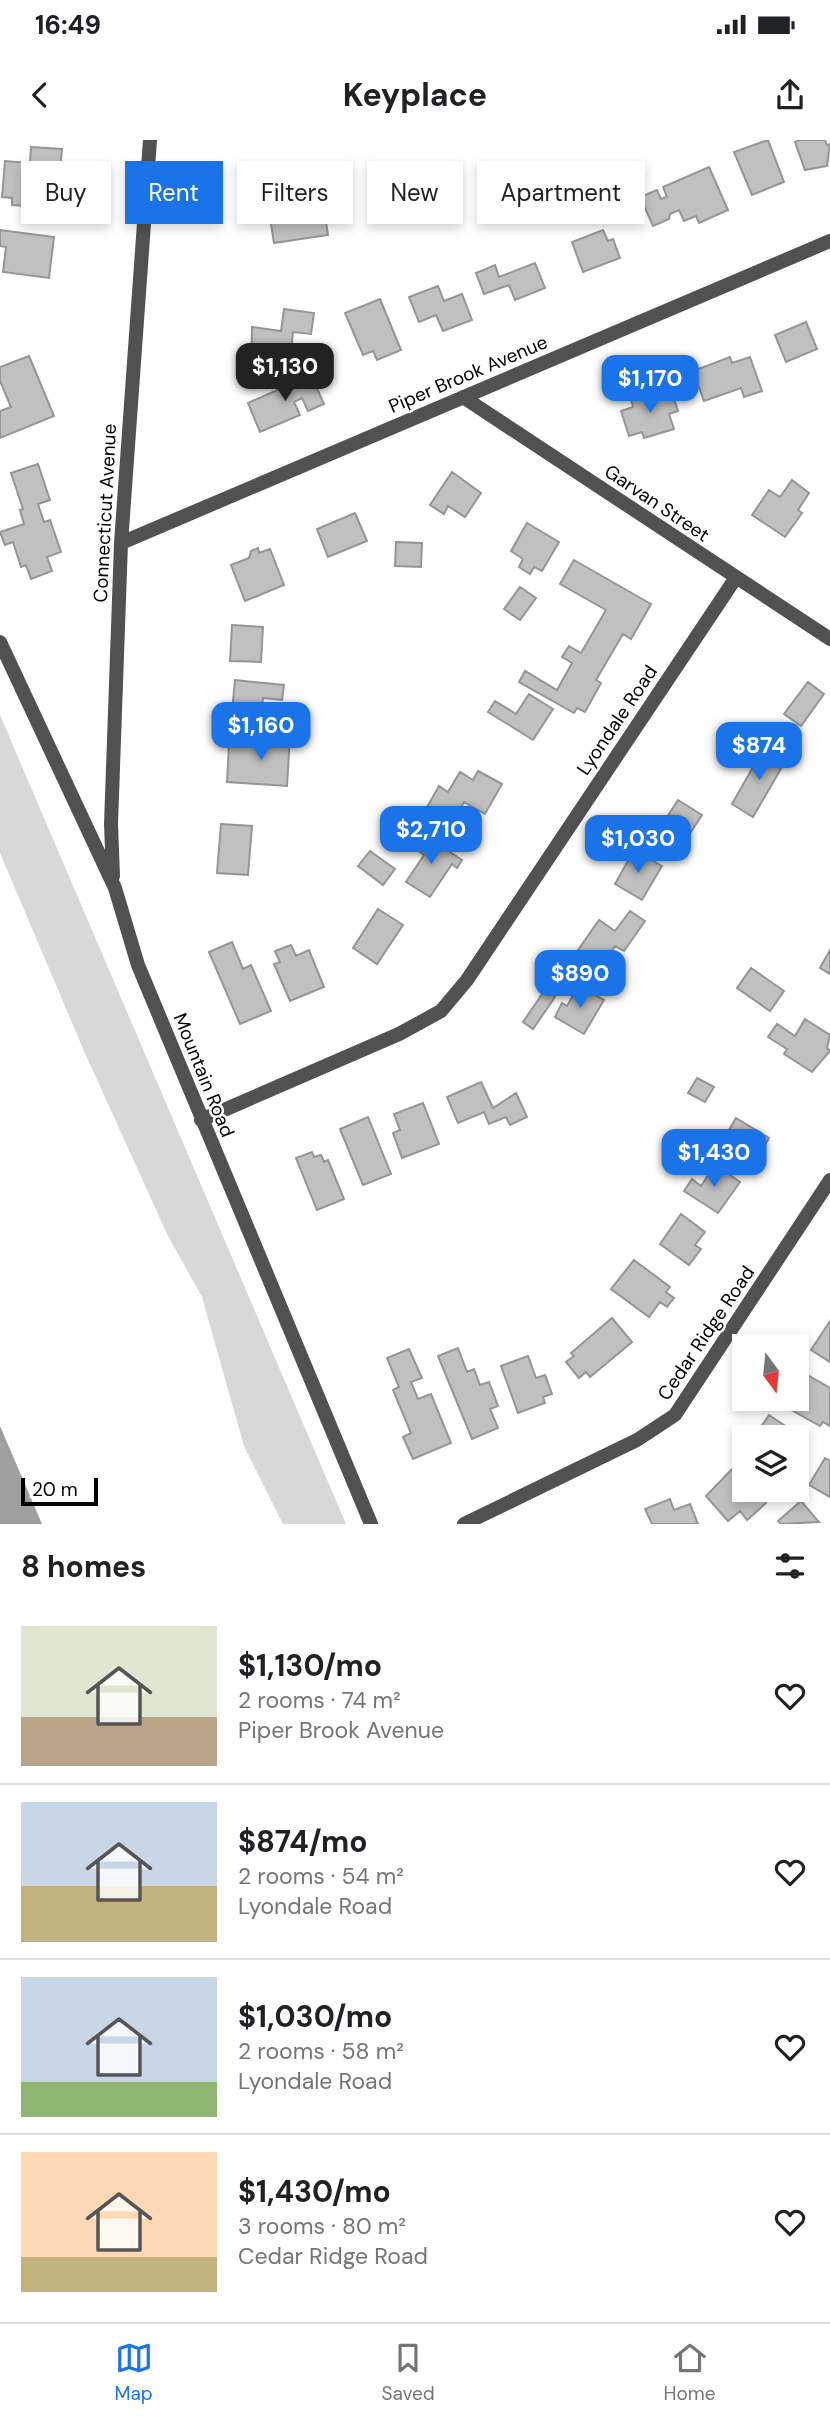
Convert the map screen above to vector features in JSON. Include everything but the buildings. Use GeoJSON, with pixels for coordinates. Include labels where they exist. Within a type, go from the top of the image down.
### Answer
{"type":"FeatureCollection","features":[{"type":"Feature","properties":{"kind":"street","name":"Connecticut Avenue"},"geometry":{"type":"LineString","coordinates":[[115,888],[111,812],[121,543],[150,140]]}},
{"type":"Feature","properties":{"kind":"street","name":"Piper Brook Avenue"},"geometry":{"type":"LineString","coordinates":[[121,543],[830,241]]}},
{"type":"Feature","properties":{"kind":"street","name":"Garvan Street"},"geometry":{"type":"LineString","coordinates":[[463,397],[830,639]]}},
{"type":"Feature","properties":{"kind":"street","name":"Lyondale Road"},"geometry":{"type":"LineString","coordinates":[[201,1120],[399,1034],[441,1011],[467,980],[736,579]]}},
{"type":"Feature","properties":{"kind":"street","name":"Mountain Road"},"geometry":{"type":"LineString","coordinates":[[0,642],[115,888],[138,965],[371,1524]]}},
{"type":"Feature","properties":{"kind":"street","name":"Cedar Ridge Road"},"geometry":{"type":"LineString","coordinates":[[464,1524],[637,1440],[676,1415],[830,1180]]}},
{"type":"Feature","properties":{"kind":"shaded area"},"geometry":{"type":"Polygon","coordinates":[[[0,715],[346,1524],[283,1524],[244,1446],[202,1297],[168,1236],[84,1051],[0,853],[0,715]]]}},
{"type":"Feature","properties":{"kind":"shaded area"},"geometry":{"type":"Polygon","coordinates":[[[0,1426],[42,1524],[0,1524],[0,1426]]]}}]}
